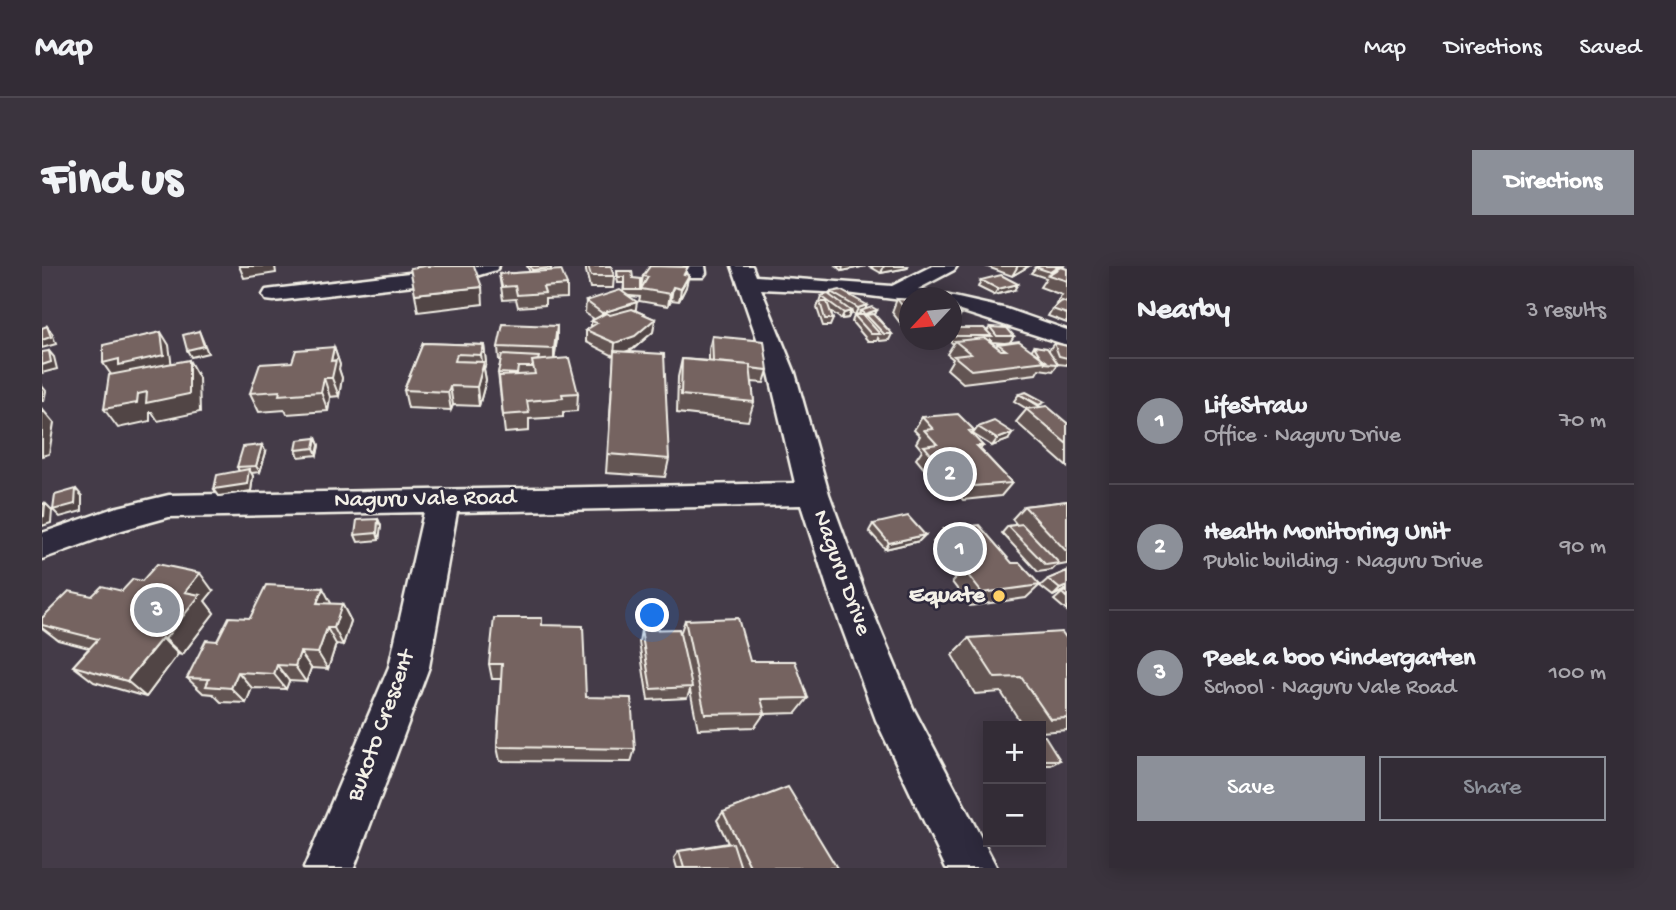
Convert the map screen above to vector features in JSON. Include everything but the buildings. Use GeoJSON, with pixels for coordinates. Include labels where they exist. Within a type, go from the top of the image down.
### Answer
{"type":"FeatureCollection","features":[{"type":"Feature","properties":{"kind":"street"},"geometry":{"type":"LineString","coordinates":[[274,295],[466,273],[489,266]]}},
{"type":"Feature","properties":{"kind":"street"},"geometry":{"type":"LineString","coordinates":[[745,274],[897,292],[947,266]]}},
{"type":"Feature","properties":{"kind":"street","name":"Naguru Drive"},"geometry":{"type":"LineString","coordinates":[[745,274],[782,373],[813,494],[846,593],[897,720],[972,868]]}},
{"type":"Feature","properties":{"kind":"street"},"geometry":{"type":"LineString","coordinates":[[962,304],[1067,338]]}},
{"type":"Feature","properties":{"kind":"street","name":"Naguru Vale Road"},"geometry":{"type":"LineString","coordinates":[[42,546],[114,520],[169,506],[813,494]]}},
{"type":"Feature","properties":{"kind":"street","name":"Bukoto Crescent"},"geometry":{"type":"LineString","coordinates":[[329,868],[409,667],[443,500]]}},
{"type":"Feature","properties":{"kind":"place","name":"Health Monitoring Unit"},"geometry":{"type":"Point","coordinates":[950,474]}},
{"type":"Feature","properties":{"kind":"place","name":"LifeStraw"},"geometry":{"type":"Point","coordinates":[960,549]}},
{"type":"Feature","properties":{"kind":"place","name":"Equate"},"geometry":{"type":"Point","coordinates":[999,596]}},
{"type":"Feature","properties":{"kind":"place","name":"Peek a boo Kindergarten"},"geometry":{"type":"Point","coordinates":[157,610]}}]}
